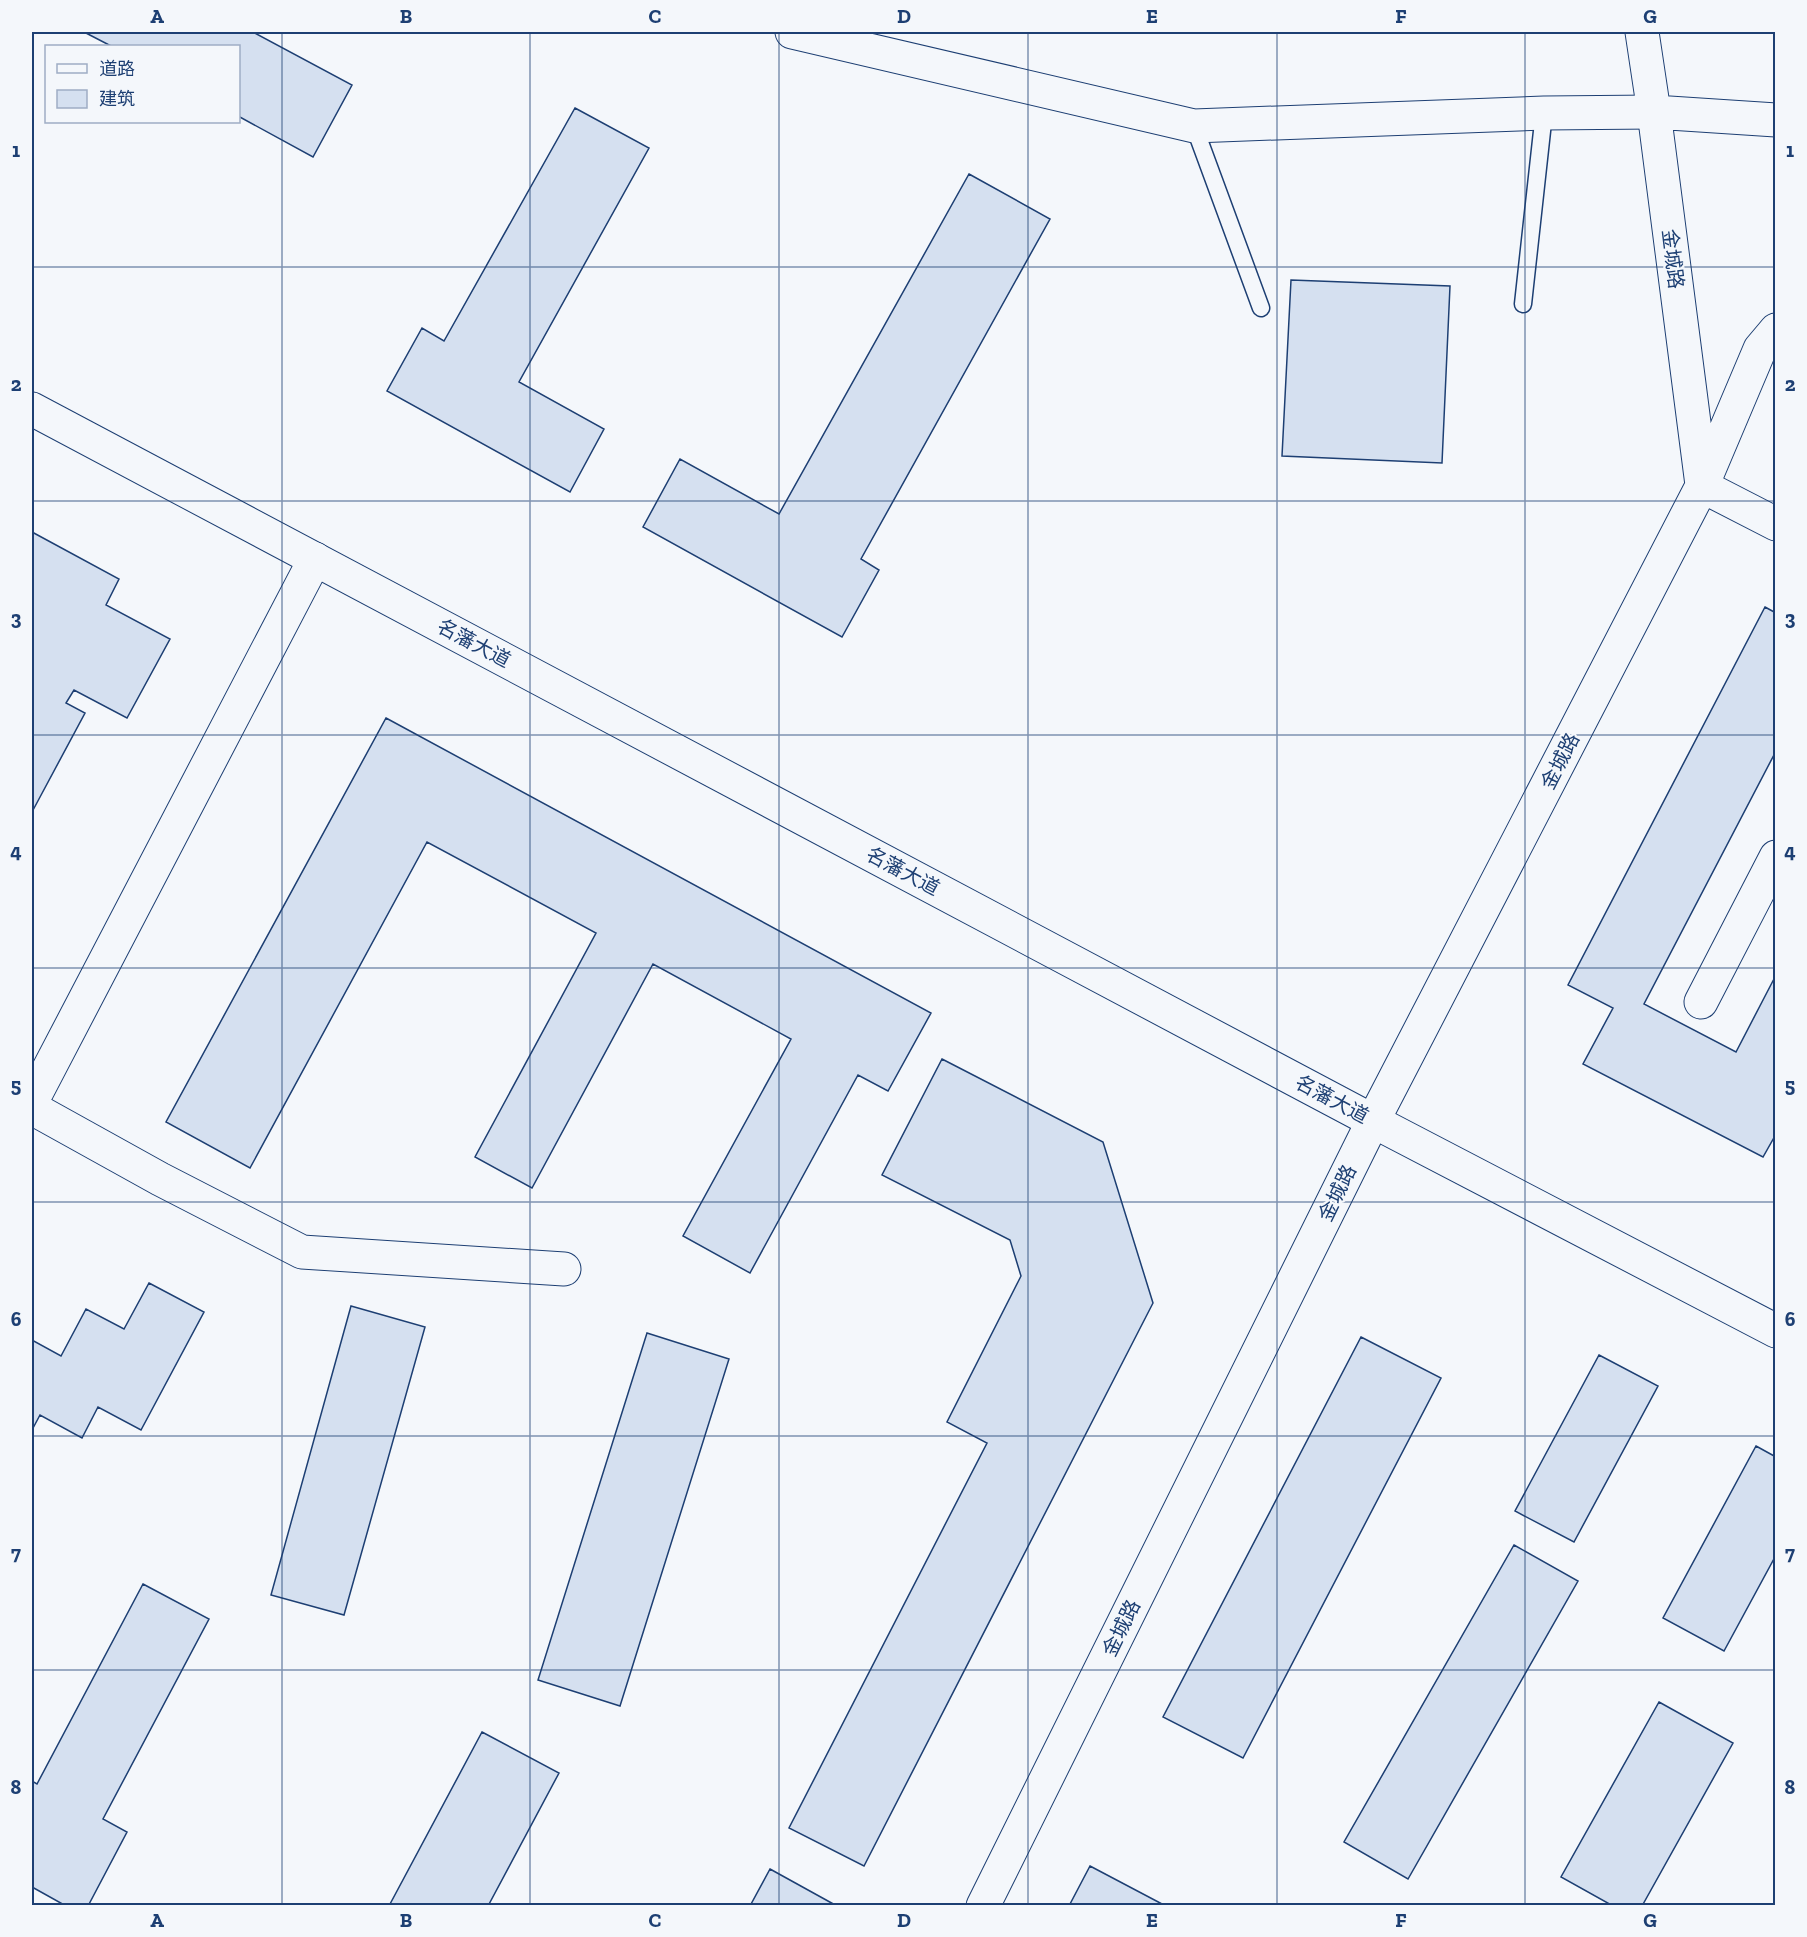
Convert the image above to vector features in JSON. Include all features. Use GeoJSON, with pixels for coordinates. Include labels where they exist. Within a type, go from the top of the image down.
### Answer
{"type":"FeatureCollection","features":[{"type":"Feature","properties":{"kind":"main road"},"geometry":{"type":"LineString","coordinates":[[792,32],[1194,126],[1544,113],[1654,112],[1776,120]]}},
{"type":"Feature","properties":{"kind":"main road","name":"金城路"},"geometry":{"type":"LineString","coordinates":[[1642,32],[1702,486]]}},
{"type":"Feature","properties":{"kind":"main road","name":"金城路"},"geometry":{"type":"LineString","coordinates":[[983,1905],[1374,1121],[1702,486],[1760,349],[1776,330]]}},
{"type":"Feature","properties":{"kind":"main road","name":"名藩大道"},"geometry":{"type":"LineString","coordinates":[[32,409],[1374,1121],[1776,1331]]}},
{"type":"Feature","properties":{"kind":"main road"},"geometry":{"type":"LineString","coordinates":[[1702,486],[1776,524]]}},
{"type":"Feature","properties":{"kind":"main road"},"geometry":{"type":"LineString","coordinates":[[32,1101],[315,559]]}},
{"type":"Feature","properties":{"kind":"main road"},"geometry":{"type":"LineString","coordinates":[[1701,1002],[1776,857]]}},
{"type":"Feature","properties":{"kind":"main road"},"geometry":{"type":"LineString","coordinates":[[32,1107],[160,1179],[302,1252],[564,1269]]}},
{"type":"Feature","properties":{"kind":"lane"},"geometry":{"type":"LineString","coordinates":[[1523,304],[1544,113]]}},
{"type":"Feature","properties":{"kind":"lane"},"geometry":{"type":"LineString","coordinates":[[1194,126],[1261,308]]}},
{"type":"Feature","properties":{"kind":"building"},"geometry":{"type":"Polygon","coordinates":[[[84,32],[253,32],[352,85],[313,157],[240,117],[240,45],[109,45],[84,32]]]}},
{"type":"Feature","properties":{"kind":"building"},"geometry":{"type":"Polygon","coordinates":[[[575,108],[649,148],[519,382],[604,429],[570,492],[387,391],[422,328],[444,341],[575,108]]]}},
{"type":"Feature","properties":{"kind":"building"},"geometry":{"type":"Polygon","coordinates":[[[969,174],[1050,219],[861,559],[879,570],[842,637],[643,527],[680,459],[779,514],[969,174]]]}},
{"type":"Feature","properties":{"kind":"building"},"geometry":{"type":"Polygon","coordinates":[[[1291,280],[1450,286],[1442,463],[1282,456],[1291,280]]]}},
{"type":"Feature","properties":{"kind":"building"},"geometry":{"type":"Polygon","coordinates":[[[32,532],[119,579],[106,605],[170,639],[127,718],[74,690],[66,703],[85,713],[32,812],[32,532]]]}},
{"type":"Feature","properties":{"kind":"building"},"geometry":{"type":"Polygon","coordinates":[[[1765,607],[1776,613],[1776,751],[1644,1004],[1736,1052],[1776,975],[1776,1134],[1763,1157],[1583,1064],[1613,1008],[1568,985],[1765,607]]]}},
{"type":"Feature","properties":{"kind":"building"},"geometry":{"type":"Polygon","coordinates":[[[386,718],[931,1013],[888,1091],[858,1075],[750,1273],[683,1236],[791,1039],[653,964],[532,1188],[475,1157],[596,933],[427,842],[250,1168],[166,1122],[386,718]]]}},
{"type":"Feature","properties":{"kind":"building"},"geometry":{"type":"Polygon","coordinates":[[[942,1059],[1103,1142],[1153,1303],[864,1866],[789,1828],[987,1443],[947,1422],[1021,1276],[1010,1240],[882,1175],[942,1059]]]}},
{"type":"Feature","properties":{"kind":"building"},"geometry":{"type":"Polygon","coordinates":[[[149,1283],[204,1312],[141,1430],[98,1407],[82,1438],[40,1415],[32,1430],[32,1340],[61,1356],[86,1309],[124,1329],[149,1283]]]}},
{"type":"Feature","properties":{"kind":"building"},"geometry":{"type":"Polygon","coordinates":[[[351,1306],[425,1327],[344,1615],[271,1595],[351,1306]]]}},
{"type":"Feature","properties":{"kind":"building"},"geometry":{"type":"Polygon","coordinates":[[[647,1333],[729,1359],[620,1706],[538,1680],[647,1333]]]}},
{"type":"Feature","properties":{"kind":"building"},"geometry":{"type":"Polygon","coordinates":[[[1361,1337],[1441,1378],[1243,1758],[1163,1717],[1361,1337]]]}},
{"type":"Feature","properties":{"kind":"building"},"geometry":{"type":"Polygon","coordinates":[[[1599,1355],[1658,1386],[1574,1542],[1515,1511],[1599,1355]]]}},
{"type":"Feature","properties":{"kind":"building"},"geometry":{"type":"Polygon","coordinates":[[[1756,1446],[1776,1457],[1776,1555],[1724,1651],[1663,1618],[1756,1446]]]}},
{"type":"Feature","properties":{"kind":"building"},"geometry":{"type":"Polygon","coordinates":[[[1514,1545],[1578,1581],[1408,1879],[1344,1842],[1514,1545]]]}},
{"type":"Feature","properties":{"kind":"building"},"geometry":{"type":"Polygon","coordinates":[[[143,1584],[209,1619],[103,1819],[127,1832],[88,1906],[66,1906],[32,1887],[32,1781],[37,1784],[143,1584]]]}},
{"type":"Feature","properties":{"kind":"building"},"geometry":{"type":"Polygon","coordinates":[[[1659,1702],[1733,1743],[1642,1906],[1613,1906],[1561,1877],[1659,1702]]]}},
{"type":"Feature","properties":{"kind":"building"},"geometry":{"type":"Polygon","coordinates":[[[482,1732],[559,1773],[488,1906],[389,1906],[482,1732]]]}},
{"type":"Feature","properties":{"kind":"building"},"geometry":{"type":"Polygon","coordinates":[[[1090,1866],[1164,1905],[1164,1906],[1069,1906],[1090,1866]]]}},
{"type":"Feature","properties":{"kind":"building"},"geometry":{"type":"Polygon","coordinates":[[[770,1869],[837,1906],[750,1906],[770,1869]]]}}]}
